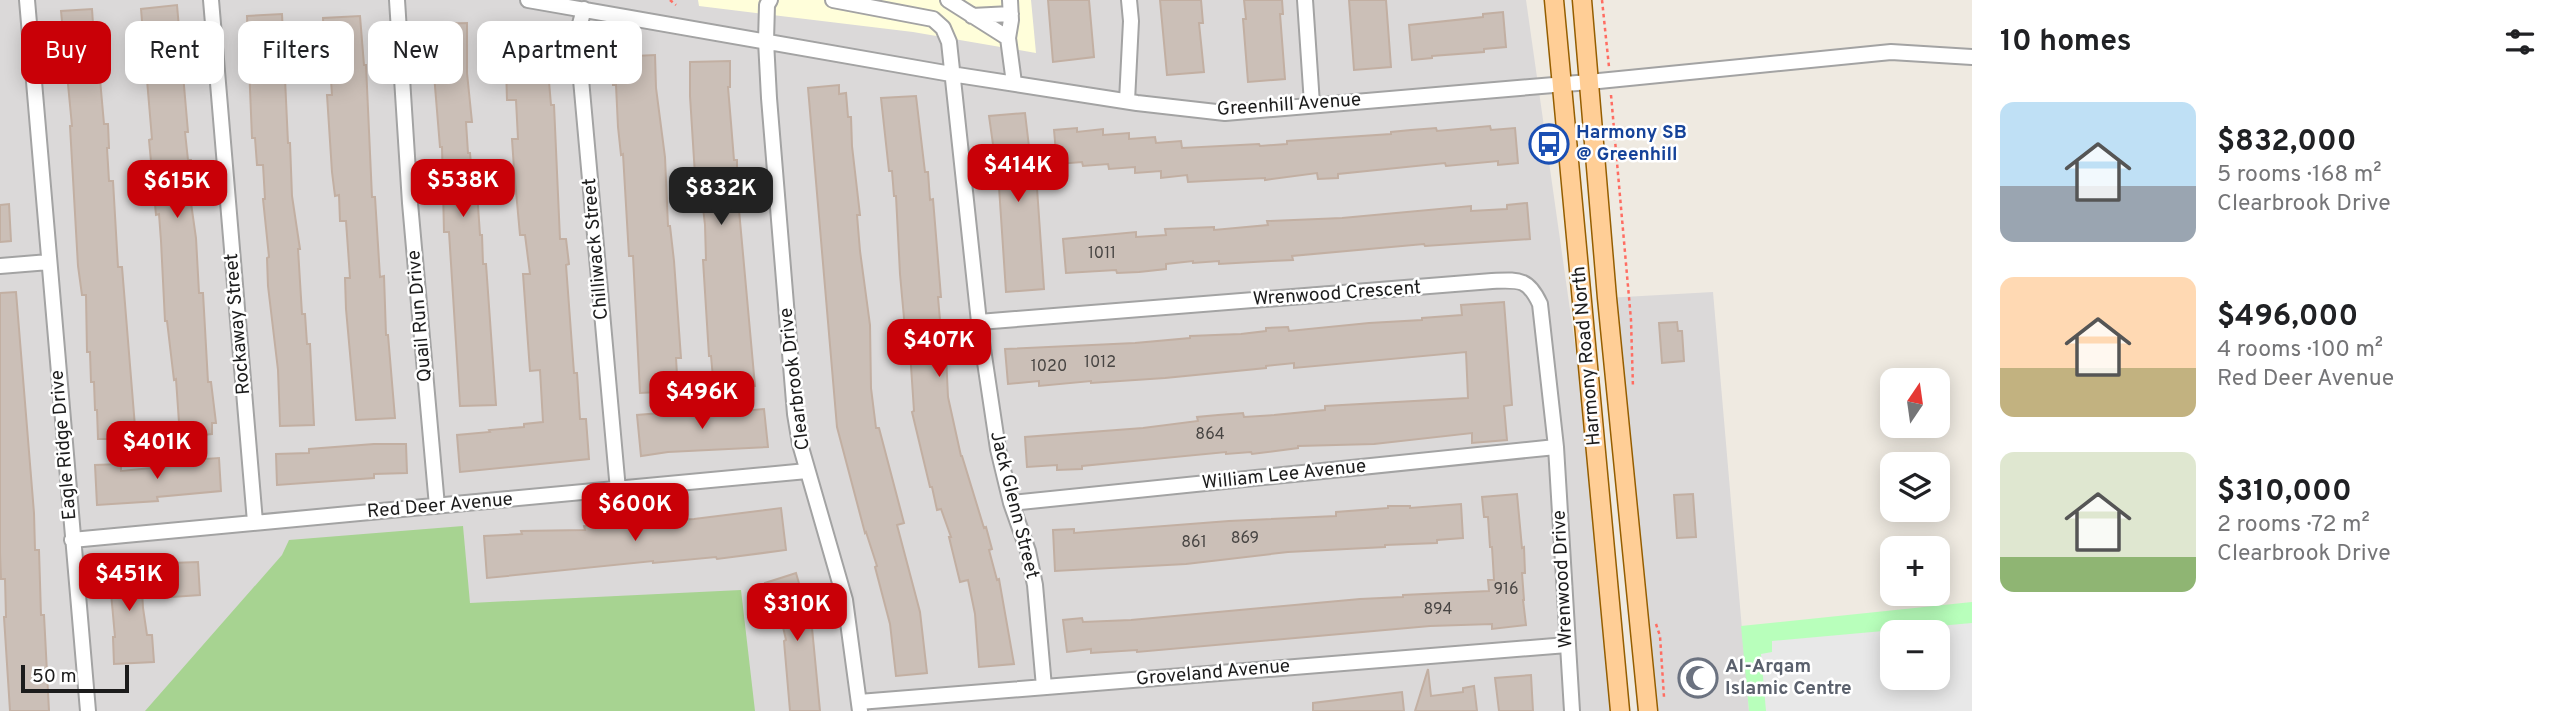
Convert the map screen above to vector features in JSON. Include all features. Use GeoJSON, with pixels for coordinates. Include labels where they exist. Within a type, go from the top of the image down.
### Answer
{"type":"FeatureCollection","features":[{"type":"Feature","properties":{"kind":"main road","name":"Harmony Road North"},"geometry":{"type":"LineString","coordinates":[[1554,0],[1620,711]]}},
{"type":"Feature","properties":{"kind":"main road","name":"Harmony Road North"},"geometry":{"type":"LineString","coordinates":[[1582,0],[1607,298],[1656,708]]}},
{"type":"Feature","properties":{"kind":"street","name":"Eagle Ridge Drive"},"geometry":{"type":"LineString","coordinates":[[27,0],[88,711]]}},
{"type":"Feature","properties":{"kind":"street","name":"Rockaway Street"},"geometry":{"type":"LineString","coordinates":[[211,0],[255,522]]}},
{"type":"Feature","properties":{"kind":"street","name":"Quail Run Drive"},"geometry":{"type":"LineString","coordinates":[[397,0],[411,216],[437,506]]}},
{"type":"Feature","properties":{"kind":"street","name":"Greenhill Avenue"},"geometry":{"type":"LineString","coordinates":[[528,0],[951,74],[1226,113],[1589,82],[1891,52],[1972,57]]}},
{"type":"Feature","properties":{"kind":"street","name":"Clearbrook Drive"},"geometry":{"type":"LineString","coordinates":[[770,0],[767,5],[766,41],[795,414],[807,471],[845,600],[859,707]]}},
{"type":"Feature","properties":{"kind":"street","name":"Jack Glenn Street"},"geometry":{"type":"LineString","coordinates":[[833,0],[933,19],[943,28],[949,43],[979,321],[998,449],[1011,503],[1028,551],[1035,585],[1044,687]]}},
{"type":"Feature","properties":{"kind":"street"},"geometry":{"type":"LineString","coordinates":[[948,0],[1008,38]]}},
{"type":"Feature","properties":{"kind":"street"},"geometry":{"type":"LineString","coordinates":[[1127,101],[1131,21],[1129,0]]}},
{"type":"Feature","properties":{"kind":"street"},"geometry":{"type":"LineString","coordinates":[[1305,0],[1312,104]]}},
{"type":"Feature","properties":{"kind":"street"},"geometry":{"type":"LineString","coordinates":[[972,16],[1010,7],[1008,38],[1014,83]]}},
{"type":"Feature","properties":{"kind":"street","name":"Chilliwack Street"},"geometry":{"type":"LineString","coordinates":[[583,9],[577,35],[618,490]]}},
{"type":"Feature","properties":{"kind":"street"},"geometry":{"type":"LineString","coordinates":[[0,266],[49,262]]}},
{"type":"Feature","properties":{"kind":"street","name":"Wrenwood Crescent"},"geometry":{"type":"LineString","coordinates":[[979,321],[1519,281],[1533,288],[1541,304],[1556,447]]}},
{"type":"Feature","properties":{"kind":"street","name":"William Lee Avenue"},"geometry":{"type":"LineString","coordinates":[[1011,503],[1556,447]]}},
{"type":"Feature","properties":{"kind":"street","name":"Wrenwood Drive"},"geometry":{"type":"LineString","coordinates":[[1556,447],[1572,711]]}},
{"type":"Feature","properties":{"kind":"street","name":"Red Deer Avenue"},"geometry":{"type":"LineString","coordinates":[[72,540],[807,471]]}},
{"type":"Feature","properties":{"kind":"street","name":"Groveland Avenue"},"geometry":{"type":"LineString","coordinates":[[859,707],[1044,687],[1567,645]]}},
{"type":"Feature","properties":{"kind":"path"},"geometry":{"type":"LineString","coordinates":[[670,0],[676,5]]}},
{"type":"Feature","properties":{"kind":"path"},"geometry":{"type":"LineString","coordinates":[[1602,0],[1607,54]]}},
{"type":"Feature","properties":{"kind":"path"},"geometry":{"type":"LineString","coordinates":[[1612,100],[1631,320],[1634,398]]}},
{"type":"Feature","properties":{"kind":"path"},"geometry":{"type":"LineString","coordinates":[[1656,623],[1660,636],[1656,708]]}},
{"type":"Feature","properties":{"kind":"shaded area"},"geometry":{"type":"Polygon","coordinates":[[[0,0],[1526,0],[1627,711],[0,711],[0,0]]]}},
{"type":"Feature","properties":{"kind":"shaded area"},"geometry":{"type":"Polygon","coordinates":[[[698,0],[1031,0],[1036,53],[913,32],[699,6],[698,0]]]}},
{"type":"Feature","properties":{"kind":"shaded area"},"geometry":{"type":"Polygon","coordinates":[[[1713,292],[1749,711],[1637,711],[1606,298],[1713,292]]]}},
{"type":"Feature","properties":{"kind":"shaded area"},"geometry":{"type":"Polygon","coordinates":[[[1972,623],[1972,711],[1766,711],[1761,654],[1772,652],[1772,641],[1880,631],[1880,690],[1950,690],[1950,625],[1972,623]]]}},
{"type":"Feature","properties":{"kind":"green space"},"geometry":{"type":"Polygon","coordinates":[[[463,526],[470,603],[741,590],[755,711],[145,711],[282,555],[289,540],[463,526]]]}},
{"type":"Feature","properties":{"kind":"green space"},"geometry":{"type":"Polygon","coordinates":[[[1972,602],[1972,711],[1749,711],[1741,626],[1972,602]]]}},
{"type":"Feature","properties":{"kind":"building"},"geometry":{"type":"Polygon","coordinates":[[[1048,0],[1089,0],[1094,57],[1053,62],[1048,0]]]}},
{"type":"Feature","properties":{"kind":"building"},"geometry":{"type":"Polygon","coordinates":[[[1160,0],[1201,0],[1203,23],[1199,23],[1204,72],[1167,75],[1160,0]]]}},
{"type":"Feature","properties":{"kind":"building"},"geometry":{"type":"Polygon","coordinates":[[[1244,0],[1282,0],[1283,14],[1280,14],[1285,79],[1248,82],[1244,0]]]}},
{"type":"Feature","properties":{"kind":"building"},"geometry":{"type":"Polygon","coordinates":[[[1349,0],[1386,0],[1391,67],[1354,70],[1349,0]]]}},
{"type":"Feature","properties":{"kind":"building"},"geometry":{"type":"Polygon","coordinates":[[[177,5],[178,21],[142,21],[141,9],[177,5]]]}},
{"type":"Feature","properties":{"kind":"building"},"geometry":{"type":"Polygon","coordinates":[[[92,9],[93,21],[62,21],[61,11],[92,9]]]}},
{"type":"Feature","properties":{"kind":"building"},"geometry":{"type":"Polygon","coordinates":[[[1503,12],[1506,47],[1412,60],[1409,25],[1483,17],[1483,14],[1503,12]]]}},
{"type":"Feature","properties":{"kind":"building"},"geometry":{"type":"Polygon","coordinates":[[[282,14],[282,21],[247,21],[247,16],[282,14]]]}},
{"type":"Feature","properties":{"kind":"building"},"geometry":{"type":"Polygon","coordinates":[[[360,16],[366,65],[372,197],[375,197],[380,277],[384,276],[386,335],[395,418],[356,420],[346,309],[345,278],[350,278],[346,221],[340,221],[339,195],[335,196],[327,95],[332,95],[331,84],[354,84],[354,21],[323,21],[323,18],[360,16]]]}},
{"type":"Feature","properties":{"kind":"building"},"geometry":{"type":"Polygon","coordinates":[[[463,23],[467,23],[467,73],[472,122],[466,122],[468,153],[472,176],[476,176],[483,264],[486,264],[496,405],[460,406],[449,232],[444,232],[442,147],[435,84],[463,84],[463,23]]]}},
{"type":"Feature","properties":{"kind":"building"},"geometry":{"type":"Polygon","coordinates":[[[655,55],[681,358],[676,358],[678,391],[640,393],[633,256],[629,256],[623,154],[621,155],[618,127],[616,85],[613,84],[642,84],[642,56],[655,55]]]}},
{"type":"Feature","properties":{"kind":"building"},"geometry":{"type":"Polygon","coordinates":[[[730,61],[728,87],[734,160],[737,160],[737,188],[755,386],[714,389],[709,356],[703,260],[706,260],[705,225],[701,190],[696,191],[690,62],[730,61]]]}},
{"type":"Feature","properties":{"kind":"building"},"geometry":{"type":"Polygon","coordinates":[[[68,84],[100,84],[104,124],[108,124],[109,181],[113,181],[118,267],[122,267],[136,439],[98,439],[94,382],[91,382],[90,352],[87,352],[86,295],[82,295],[78,266],[68,84]]]}},
{"type":"Feature","properties":{"kind":"building"},"geometry":{"type":"Polygon","coordinates":[[[147,84],[184,84],[188,160],[191,160],[195,182],[188,182],[196,238],[199,293],[203,293],[208,382],[211,382],[216,423],[212,423],[212,434],[180,437],[176,379],[174,380],[165,321],[159,214],[156,215],[149,140],[152,139],[147,84]]]}},
{"type":"Feature","properties":{"kind":"building"},"geometry":{"type":"Polygon","coordinates":[[[250,84],[285,84],[292,196],[300,249],[302,314],[305,314],[307,344],[310,344],[314,425],[280,426],[278,370],[268,286],[269,257],[263,199],[263,165],[257,165],[255,138],[252,138],[250,84]]]}},
{"type":"Feature","properties":{"kind":"building"},"geometry":{"type":"Polygon","coordinates":[[[507,84],[549,84],[551,105],[554,105],[560,239],[566,239],[569,264],[566,265],[574,373],[577,373],[580,419],[586,419],[589,459],[460,472],[457,435],[524,427],[524,424],[543,422],[540,370],[530,371],[523,274],[530,274],[525,235],[520,235],[512,139],[518,139],[516,100],[507,100],[507,84]]]}},
{"type":"Feature","properties":{"kind":"building"},"geometry":{"type":"Polygon","coordinates":[[[839,85],[839,94],[846,93],[848,117],[851,117],[860,215],[857,215],[860,251],[870,325],[871,388],[876,428],[879,428],[904,523],[897,525],[920,612],[927,673],[896,676],[890,624],[875,567],[877,566],[865,533],[837,427],[808,88],[839,85]]]}},
{"type":"Feature","properties":{"kind":"building"},"geometry":{"type":"Polygon","coordinates":[[[916,96],[925,172],[928,172],[930,200],[933,199],[941,297],[938,297],[943,355],[946,355],[948,397],[961,456],[992,549],[989,550],[997,580],[999,579],[1014,664],[979,667],[975,614],[968,580],[960,582],[951,537],[941,509],[937,510],[912,412],[910,351],[907,351],[900,274],[896,196],[892,171],[889,171],[881,98],[916,96]]]}},
{"type":"Feature","properties":{"kind":"building"},"geometry":{"type":"Polygon","coordinates":[[[1025,113],[1034,189],[1037,188],[1044,289],[1006,292],[999,187],[989,116],[1025,113]]]}},
{"type":"Feature","properties":{"kind":"building"},"geometry":{"type":"Polygon","coordinates":[[[1490,126],[1491,130],[1515,128],[1518,163],[1498,165],[1498,161],[1446,166],[1445,163],[1338,174],[1338,178],[1318,179],[1317,173],[1265,180],[1188,182],[1187,175],[1161,178],[1161,171],[1135,173],[1135,167],[1109,169],[1108,164],[1057,164],[1054,130],[1077,128],[1077,132],[1103,129],[1103,135],[1129,133],[1129,139],[1155,137],[1156,143],[1181,141],[1182,148],[1260,146],[1287,144],[1287,141],[1391,134],[1411,130],[1436,128],[1437,131],[1490,126]]]}},
{"type":"Feature","properties":{"kind":"building"},"geometry":{"type":"Polygon","coordinates":[[[1527,203],[1530,239],[1424,244],[1292,256],[1293,260],[1219,264],[1219,261],[1193,261],[1166,264],[1166,269],[1139,272],[1117,273],[1116,270],[1066,273],[1063,239],[1136,232],[1136,237],[1166,235],[1165,229],[1214,227],[1214,230],[1268,225],[1267,221],[1342,218],[1471,206],[1471,211],[1507,209],[1507,205],[1527,203]]]}},
{"type":"Feature","properties":{"kind":"building"},"geometry":{"type":"Polygon","coordinates":[[[9,204],[11,241],[0,242],[0,205],[9,204]]]}},
{"type":"Feature","properties":{"kind":"building"},"geometry":{"type":"Polygon","coordinates":[[[16,292],[35,550],[39,550],[49,711],[10,711],[4,617],[5,579],[1,579],[0,553],[0,293],[16,292]]]}},
{"type":"Feature","properties":{"kind":"building"},"geometry":{"type":"Polygon","coordinates":[[[1504,302],[1512,405],[1504,406],[1507,440],[1472,443],[1472,433],[1374,444],[1298,446],[1252,454],[1226,452],[1082,466],[1082,469],[1057,470],[1057,465],[1027,467],[1025,437],[1143,428],[1198,421],[1197,417],[1218,415],[1274,415],[1325,410],[1325,406],[1468,398],[1466,352],[1294,368],[1294,363],[1165,378],[1039,386],[1039,381],[1008,384],[1005,349],[1135,343],[1190,336],[1241,334],[1266,331],[1266,328],[1288,327],[1289,331],[1422,320],[1462,315],[1461,305],[1504,302]]]}},
{"type":"Feature","properties":{"kind":"building"},"geometry":{"type":"Polygon","coordinates":[[[1677,322],[1678,331],[1682,331],[1684,361],[1662,363],[1659,323],[1677,322]]]}},
{"type":"Feature","properties":{"kind":"building"},"geometry":{"type":"Polygon","coordinates":[[[733,407],[733,412],[764,409],[768,447],[641,456],[637,415],[733,407]]]}},
{"type":"Feature","properties":{"kind":"building"},"geometry":{"type":"Polygon","coordinates":[[[406,444],[407,473],[277,485],[276,454],[309,453],[309,449],[406,444]]]}},
{"type":"Feature","properties":{"kind":"building"},"geometry":{"type":"Polygon","coordinates":[[[219,458],[221,491],[157,497],[158,501],[97,505],[95,465],[121,464],[121,471],[162,467],[161,460],[219,458]]]}},
{"type":"Feature","properties":{"kind":"building"},"geometry":{"type":"Polygon","coordinates":[[[1517,494],[1522,548],[1524,547],[1525,573],[1522,573],[1526,625],[1492,629],[1492,624],[1430,626],[1137,652],[1091,653],[1091,649],[1067,652],[1063,620],[1131,620],[1403,595],[1489,591],[1488,580],[1494,580],[1492,547],[1482,497],[1517,494]]]}},
{"type":"Feature","properties":{"kind":"building"},"geometry":{"type":"Polygon","coordinates":[[[1693,494],[1696,537],[1677,538],[1674,495],[1693,494]]]}},
{"type":"Feature","properties":{"kind":"building"},"geometry":{"type":"Polygon","coordinates":[[[1461,504],[1463,538],[1437,540],[1437,543],[1288,552],[1186,564],[1055,571],[1053,530],[1074,529],[1074,533],[1336,516],[1336,512],[1388,506],[1410,508],[1461,504]]]}},
{"type":"Feature","properties":{"kind":"building"},"geometry":{"type":"Polygon","coordinates":[[[781,508],[786,550],[717,559],[653,561],[487,578],[484,536],[522,534],[521,531],[585,530],[584,526],[644,519],[694,519],[781,508]]]}},
{"type":"Feature","properties":{"kind":"building"},"geometry":{"type":"Polygon","coordinates":[[[140,557],[143,608],[147,635],[152,635],[154,662],[114,664],[115,637],[108,560],[140,557]]]}},
{"type":"Feature","properties":{"kind":"building"},"geometry":{"type":"Polygon","coordinates":[[[198,562],[200,595],[172,597],[171,563],[198,562]]]}},
{"type":"Feature","properties":{"kind":"building"},"geometry":{"type":"Polygon","coordinates":[[[796,573],[812,628],[820,711],[790,711],[786,640],[778,605],[773,607],[765,583],[796,573]]]}},
{"type":"Feature","properties":{"kind":"building","name":"Al-Arqam Islamic Centre"},"geometry":{"type":"Polygon","coordinates":[[[1706,661],[1711,691],[1690,694],[1685,664],[1706,661]]]}},
{"type":"Feature","properties":{"kind":"building"},"geometry":{"type":"Polygon","coordinates":[[[1428,669],[1431,696],[1463,692],[1463,688],[1474,686],[1477,711],[1415,711],[1428,669]]]}},
{"type":"Feature","properties":{"kind":"building"},"geometry":{"type":"Polygon","coordinates":[[[1531,675],[1533,711],[1499,711],[1495,678],[1531,675]]]}},
{"type":"Feature","properties":{"kind":"building"},"geometry":{"type":"Polygon","coordinates":[[[1402,692],[1404,711],[1313,711],[1313,703],[1402,692]]]}},
{"type":"Feature","properties":{"kind":"place","name":"Harmony SB @ Greenhill"},"geometry":{"type":"Point","coordinates":[1549,144]}},
{"type":"Feature","properties":{"kind":"place","name":"Al-Arqam Islamic Centre"},"geometry":{"type":"Point","coordinates":[1698,678]}}]}
